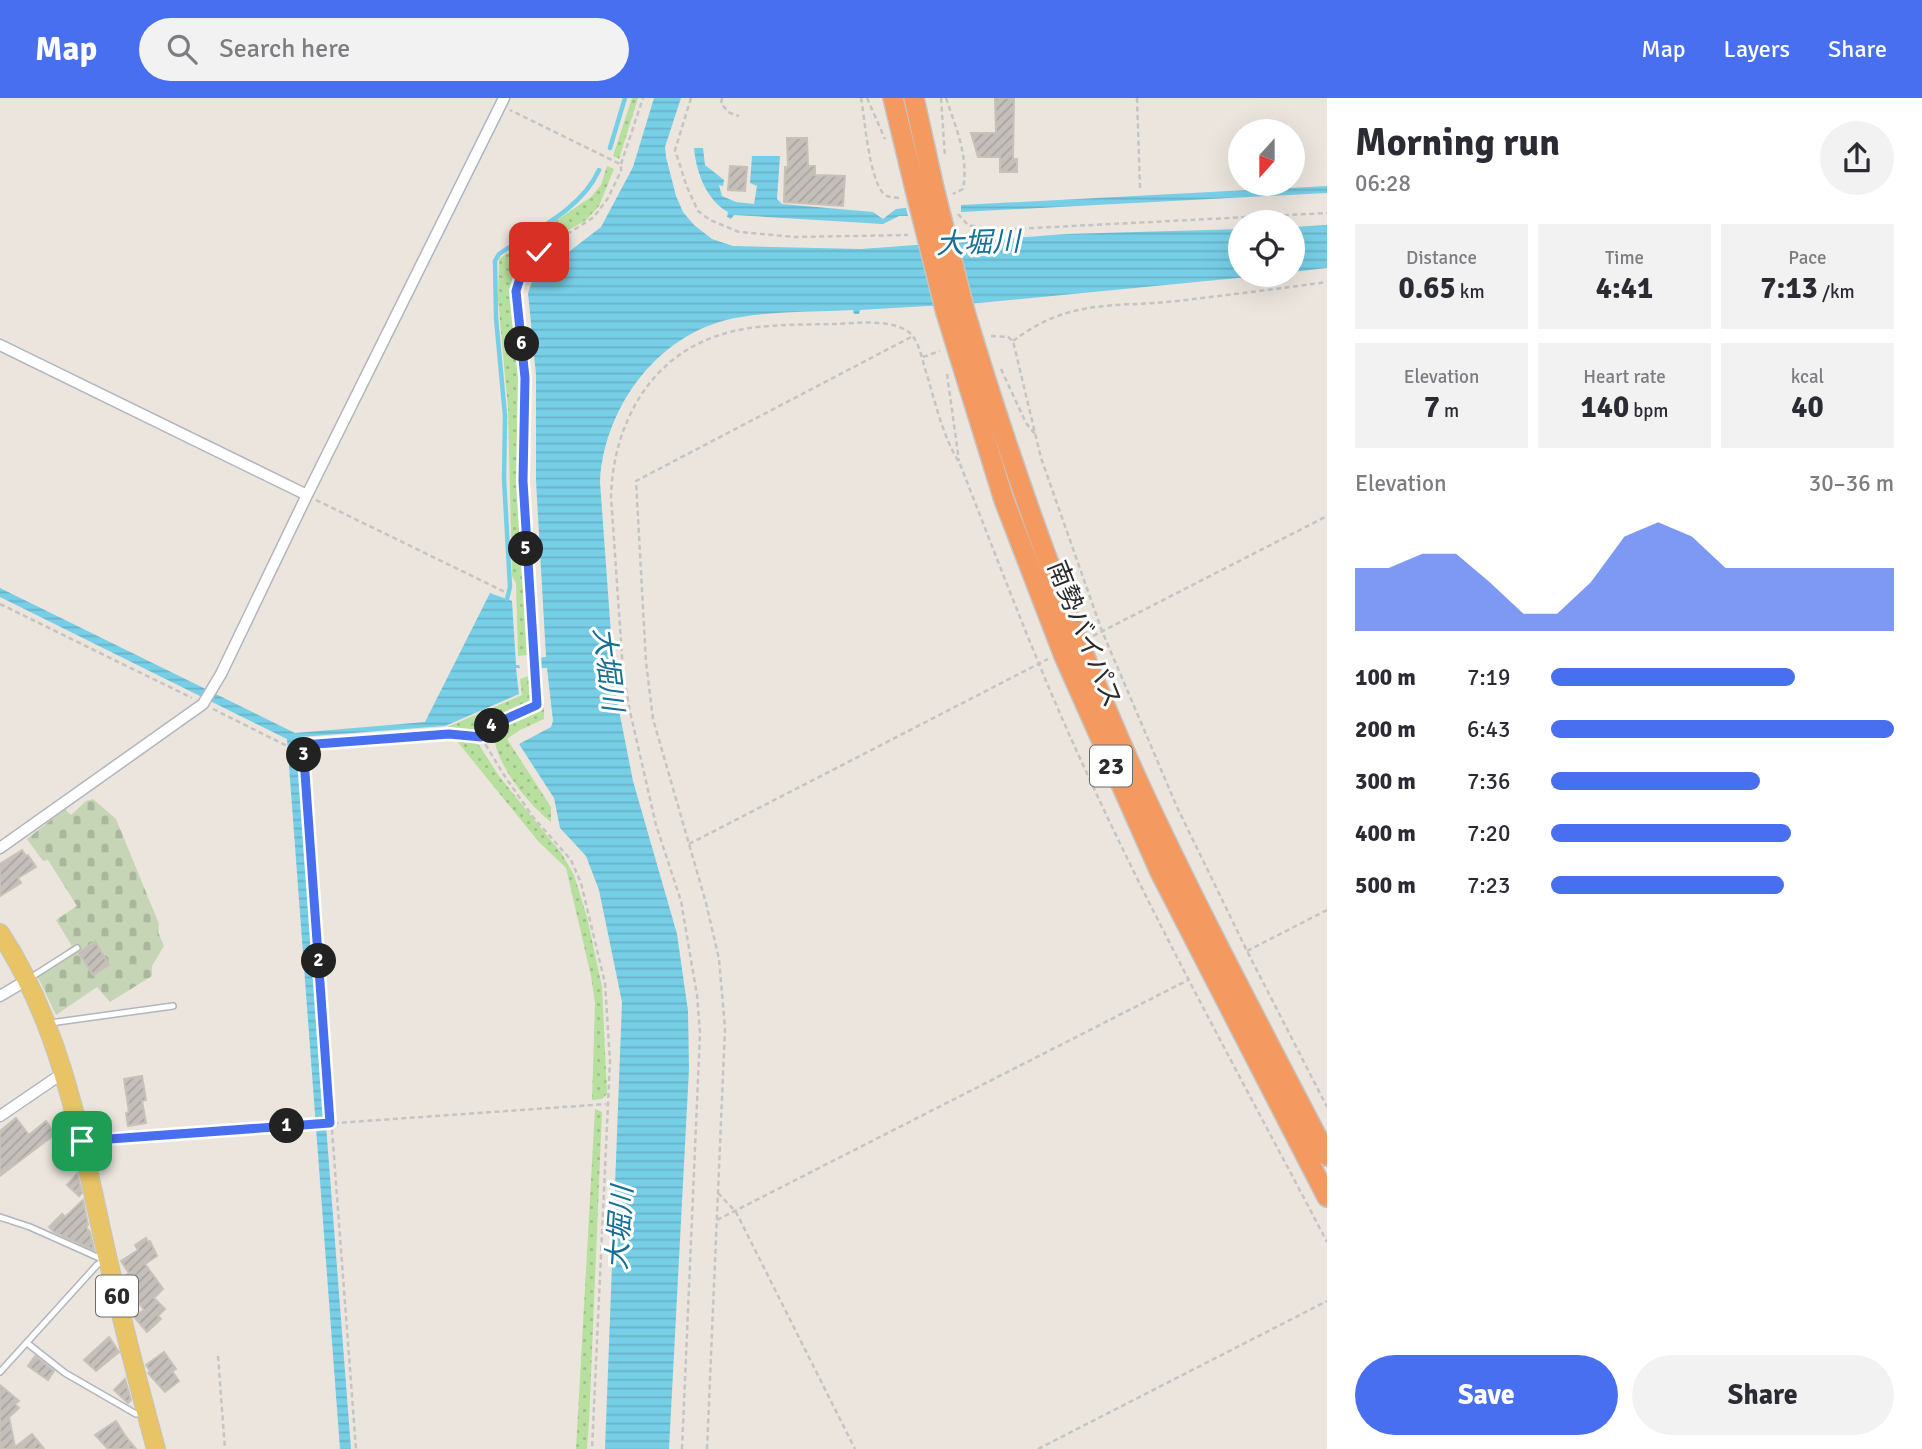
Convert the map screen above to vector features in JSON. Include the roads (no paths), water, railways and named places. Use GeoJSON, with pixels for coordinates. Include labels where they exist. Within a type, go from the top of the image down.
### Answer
{"type":"FeatureCollection","features":[{"type":"Feature","properties":{"kind":"highway","name":"南勢バイパス"},"geometry":{"type":"LineString","coordinates":[[893,98],[924,192],[1004,500],[1064,656],[1160,872],[1327,1197]]}},
{"type":"Feature","properties":{"kind":"highway","name":"南勢バイパス"},"geometry":{"type":"LineString","coordinates":[[914,98],[924,192]]}},
{"type":"Feature","properties":{"kind":"highway","name":"南勢バイパス"},"geometry":{"type":"LineString","coordinates":[[956,313],[1081,648],[1106,706],[1174,856],[1327,1156]]}},
{"type":"Feature","properties":{"kind":"main road","name":"60"},"geometry":{"type":"LineString","coordinates":[[0,933],[27,980],[47,1024],[63,1073],[82,1141],[106,1259],[156,1449]]}},
{"type":"Feature","properties":{"kind":"street"},"geometry":{"type":"LineString","coordinates":[[0,848],[204,703],[502,102]]}},
{"type":"Feature","properties":{"kind":"street"},"geometry":{"type":"LineString","coordinates":[[0,345],[307,495]]}},
{"type":"Feature","properties":{"kind":"street"},"geometry":{"type":"LineString","coordinates":[[0,996],[27,980]]}},
{"type":"Feature","properties":{"kind":"street"},"geometry":{"type":"LineString","coordinates":[[0,1116],[63,1073]]}},
{"type":"Feature","properties":{"kind":"lane"},"geometry":{"type":"LineString","coordinates":[[27,980],[77,948]]}},
{"type":"Feature","properties":{"kind":"lane"},"geometry":{"type":"LineString","coordinates":[[47,1024],[173,1006]]}},
{"type":"Feature","properties":{"kind":"lane"},"geometry":{"type":"LineString","coordinates":[[0,1217],[106,1259]]}},
{"type":"Feature","properties":{"kind":"lane"},"geometry":{"type":"LineString","coordinates":[[0,1372],[97,1265],[106,1259]]}},
{"type":"Feature","properties":{"kind":"lane"},"geometry":{"type":"LineString","coordinates":[[27,1343],[65,1373],[89,1387],[136,1414],[146,1412]]}},
{"type":"Feature","properties":{"kind":"water","name":"大堀川"},"geometry":{"type":"Polygon","coordinates":[[[654,98],[681,98],[665,147],[676,196],[683,212],[694,225],[712,239],[733,246],[861,249],[1067,234],[1228,229],[1228,279],[979,303],[860,310],[859,314],[854,314],[853,310],[783,313],[741,317],[712,324],[686,337],[662,354],[642,375],[625,399],[612,425],[600,482],[615,690],[633,781],[677,934],[688,1011],[689,1069],[669,1449],[605,1449],[622,1002],[599,890],[586,856],[560,828],[554,798],[519,744],[551,727],[553,721],[547,668],[541,668],[539,658],[546,657],[536,481],[536,375],[528,293],[533,279],[541,278],[544,271],[601,227],[633,167],[654,98]]]}},
{"type":"Feature","properties":{"kind":"water"},"geometry":{"type":"Polygon","coordinates":[[[694,148],[703,148],[705,165],[724,180],[723,186],[719,185],[722,196],[736,202],[754,204],[757,186],[750,183],[752,156],[780,156],[777,199],[782,204],[873,212],[883,219],[896,209],[906,208],[908,216],[899,216],[883,224],[734,215],[731,219],[727,217],[728,212],[714,201],[704,185],[694,148]]]}},
{"type":"Feature","properties":{"kind":"water"},"geometry":{"type":"Polygon","coordinates":[[[1327,186],[1327,193],[1306,194],[1306,187],[1327,186]]]}},
{"type":"Feature","properties":{"kind":"water"},"geometry":{"type":"Polygon","coordinates":[[[1228,191],[1228,196],[1269,196],[961,212],[961,205],[1228,191]]]}},
{"type":"Feature","properties":{"kind":"water"},"geometry":{"type":"Polygon","coordinates":[[[1327,225],[1327,268],[1305,271],[1305,226],[1327,225]]]}},
{"type":"Feature","properties":{"kind":"water"},"geometry":{"type":"Polygon","coordinates":[[[0,588],[295,733],[425,722],[490,593],[512,601],[516,665],[520,668],[516,668],[519,694],[445,726],[300,737],[297,749],[351,1449],[340,1449],[287,739],[0,597],[0,588]]]}},
{"type":"Feature","properties":{"kind":"waterway"},"geometry":{"type":"LineString","coordinates":[[610,148],[625,98]]}},
{"type":"Feature","properties":{"kind":"waterway"},"geometry":{"type":"LineString","coordinates":[[507,599],[510,587],[504,479],[505,416],[496,318],[495,261],[499,254],[569,208],[581,197],[599,170]]}}]}
